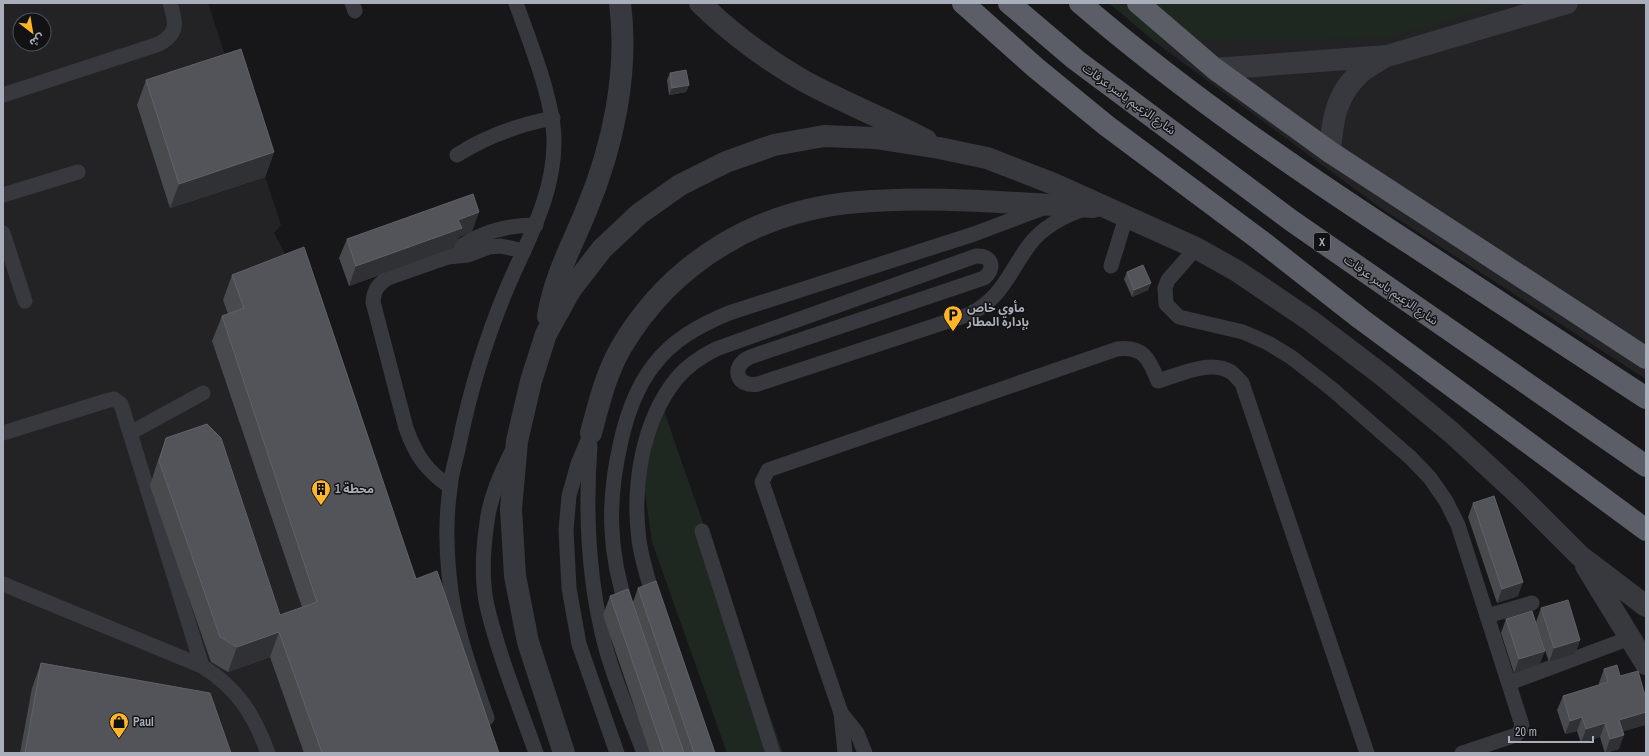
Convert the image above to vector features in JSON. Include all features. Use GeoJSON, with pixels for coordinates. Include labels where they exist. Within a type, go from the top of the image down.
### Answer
{"type":"FeatureCollection","features":[{"type":"Feature","properties":{"kind":"highway"},"geometry":{"type":"LineString","coordinates":[[963,3],[1036,68],[1107,126],[1254,236],[1361,319],[1646,530]]}},
{"type":"Feature","properties":{"kind":"highway","name":"شارع الزعيم ياسر عرفات"},"geometry":{"type":"LineString","coordinates":[[1009,3],[1076,60],[1292,221],[1646,466]]}},
{"type":"Feature","properties":{"kind":"highway"},"geometry":{"type":"LineString","coordinates":[[1080,3],[1152,62],[1248,135],[1336,195],[1646,398]]}},
{"type":"Feature","properties":{"kind":"highway"},"geometry":{"type":"LineString","coordinates":[[1138,3],[1215,69],[1330,152],[1646,358]]}},
{"type":"Feature","properties":{"kind":"street"},"geometry":{"type":"LineString","coordinates":[[564,753],[528,642],[515,576],[511,508],[517,441],[531,381],[546,334],[558,277],[601,171],[612,131],[619,90],[622,49],[620,3]]}},
{"type":"Feature","properties":{"kind":"street"},"geometry":{"type":"LineString","coordinates":[[700,3],[748,45],[775,64],[803,80],[898,126],[939,148]]}},
{"type":"Feature","properties":{"kind":"street"},"geometry":{"type":"LineString","coordinates":[[1215,69],[1386,56],[1567,3]]}},
{"type":"Feature","properties":{"kind":"street"},"geometry":{"type":"LineString","coordinates":[[1330,152],[1332,122],[1342,94],[1362,72],[1386,56]]}},
{"type":"Feature","properties":{"kind":"street"},"geometry":{"type":"LineString","coordinates":[[546,334],[571,289],[602,250],[623,229],[639,214],[680,185],[726,162],[774,145],[824,136],[875,138],[939,148],[987,158],[1054,184],[1098,207],[1126,217],[1196,248],[1237,271],[1286,304],[1382,375],[1456,437],[1517,493],[1580,556],[1646,606]]}},
{"type":"Feature","properties":{"kind":"street"},"geometry":{"type":"LineString","coordinates":[[591,433],[603,388],[619,354],[648,308],[679,275],[716,247],[750,230],[804,211],[857,202],[916,199],[986,200],[1098,207]]}},
{"type":"Feature","properties":{"kind":"street"},"geometry":{"type":"LineString","coordinates":[[1580,556],[1646,664]]}},
{"type":"Feature","properties":{"kind":"lane"},"geometry":{"type":"LineString","coordinates":[[3,95],[170,38],[175,28],[175,17],[170,3]]}},
{"type":"Feature","properties":{"kind":"lane"},"geometry":{"type":"LineString","coordinates":[[487,718],[468,663],[456,620],[449,576],[447,531],[450,487],[464,420],[483,353],[507,288],[543,208],[553,162],[553,118],[516,3]]}},
{"type":"Feature","properties":{"kind":"lane"},"geometry":{"type":"LineString","coordinates":[[457,155],[478,141],[502,131],[527,123],[553,118]]}},
{"type":"Feature","properties":{"kind":"lane"},"geometry":{"type":"LineString","coordinates":[[3,195],[78,172]]}},
{"type":"Feature","properties":{"kind":"lane"},"geometry":{"type":"LineString","coordinates":[[632,625],[619,587],[613,556],[610,525],[611,494],[615,465],[625,421],[636,391],[653,365],[675,343],[700,325],[730,313],[974,234],[1050,205]]}},
{"type":"Feature","properties":{"kind":"lane"},"geometry":{"type":"LineString","coordinates":[[659,614],[644,564],[639,540],[637,517],[640,468],[651,426],[668,390],[678,377],[702,356],[738,341],[976,256],[983,256],[989,260],[992,266],[990,273],[984,278],[750,357],[743,360],[738,367],[738,375],[743,382],[750,386],[758,384],[970,314],[981,309],[998,294],[1030,244],[1043,231],[1073,212],[1098,207]]}},
{"type":"Feature","properties":{"kind":"lane"},"geometry":{"type":"LineString","coordinates":[[1111,266],[1126,217]]}},
{"type":"Feature","properties":{"kind":"lane"},"geometry":{"type":"LineString","coordinates":[[448,257],[468,242],[489,231],[512,226],[536,225]]}},
{"type":"Feature","properties":{"kind":"lane"},"geometry":{"type":"LineString","coordinates":[[3,233],[25,301]]}},
{"type":"Feature","properties":{"kind":"lane"},"geometry":{"type":"LineString","coordinates":[[450,487],[434,476],[412,446],[373,302],[374,292],[379,283],[388,278],[448,257],[468,255],[489,247],[500,246],[524,251]]}},
{"type":"Feature","properties":{"kind":"lane"},"geometry":{"type":"LineString","coordinates":[[1196,248],[1168,280],[1165,288],[1166,304],[1179,317],[1243,332],[1268,343],[1285,354],[1332,389],[1411,458],[1430,478],[1446,500],[1455,519],[1521,719],[1520,731],[1516,735],[1462,753]]}},
{"type":"Feature","properties":{"kind":"lane"},"geometry":{"type":"LineString","coordinates":[[845,753],[841,726],[841,713],[762,482],[768,470],[1117,349],[1128,348],[1138,350],[1147,357],[1158,380],[1216,367],[1231,372],[1242,383],[1367,753]]}},
{"type":"Feature","properties":{"kind":"lane"},"geometry":{"type":"LineString","coordinates":[[130,433],[203,393]]}},
{"type":"Feature","properties":{"kind":"lane"},"geometry":{"type":"LineString","coordinates":[[3,433],[114,399],[121,404],[202,666]]}},
{"type":"Feature","properties":{"kind":"lane"},"geometry":{"type":"LineString","coordinates":[[591,433],[578,464],[569,496],[566,530],[569,588],[579,644],[617,753]]}},
{"type":"Feature","properties":{"kind":"lane"},"geometry":{"type":"LineString","coordinates":[[591,433],[588,479],[588,535],[593,591],[605,645],[644,753]]}},
{"type":"Feature","properties":{"kind":"lane"},"geometry":{"type":"LineString","coordinates":[[517,441],[498,479],[487,520],[483,563],[487,605],[499,646],[536,753]]}},
{"type":"Feature","properties":{"kind":"lane"},"geometry":{"type":"LineString","coordinates":[[615,465],[640,468]]}},
{"type":"Feature","properties":{"kind":"lane"},"geometry":{"type":"LineString","coordinates":[[702,531],[773,753]]}},
{"type":"Feature","properties":{"kind":"lane"},"geometry":{"type":"LineString","coordinates":[[3,584],[202,666],[218,677],[247,707],[258,726],[268,753]]}},
{"type":"Feature","properties":{"kind":"lane"},"geometry":{"type":"LineString","coordinates":[[1487,616],[1532,603]]}},
{"type":"Feature","properties":{"kind":"lane"},"geometry":{"type":"LineString","coordinates":[[1509,683],[1630,638]]}},
{"type":"Feature","properties":{"kind":"lane"},"geometry":{"type":"LineString","coordinates":[[841,713],[857,732],[865,753]]}},
{"type":"Feature","properties":{"kind":"shaded area"},"geometry":{"type":"Polygon","coordinates":[[[3,3],[208,3],[281,225],[274,233],[295,272],[481,753],[3,753],[3,3]]]}},
{"type":"Feature","properties":{"kind":"shaded area"},"geometry":{"type":"Polygon","coordinates":[[[1109,3],[1646,3],[1646,379],[1382,209],[1155,42],[1109,3]]]}},
{"type":"Feature","properties":{"kind":"shaded area"},"geometry":{"type":"Polygon","coordinates":[[[1109,3],[1506,3],[1389,38],[1155,42],[1109,3]]]}},
{"type":"Feature","properties":{"kind":"shaded area"},"geometry":{"type":"Polygon","coordinates":[[[663,408],[783,753],[727,753],[652,542],[644,486],[655,430],[663,408]]]}},
{"type":"Feature","properties":{"kind":"building"},"geometry":{"type":"Polygon","coordinates":[[[241,49],[274,152],[179,184],[146,80],[241,49]]]}},
{"type":"Feature","properties":{"kind":"building"},"geometry":{"type":"Polygon","coordinates":[[[686,70],[689,85],[672,88],[670,73],[686,70]]]}},
{"type":"Feature","properties":{"kind":"building"},"geometry":{"type":"Polygon","coordinates":[[[473,194],[479,212],[458,220],[462,228],[356,266],[347,239],[473,194]]]}},
{"type":"Feature","properties":{"kind":"building","name":"محطة 1"},"geometry":{"type":"Polygon","coordinates":[[[304,247],[416,579],[437,571],[499,753],[322,753],[279,632],[237,647],[220,637],[159,461],[166,438],[207,424],[221,438],[280,615],[317,602],[222,316],[244,308],[232,275],[304,247]]]}},
{"type":"Feature","properties":{"kind":"building"},"geometry":{"type":"Polygon","coordinates":[[[1143,265],[1151,283],[1134,290],[1127,272],[1143,265]]]}},
{"type":"Feature","properties":{"kind":"building"},"geometry":{"type":"Polygon","coordinates":[[[1494,496],[1523,582],[1502,589],[1473,503],[1494,496]]]}},
{"type":"Feature","properties":{"kind":"building"},"geometry":{"type":"Polygon","coordinates":[[[656,581],[715,753],[694,753],[638,588],[656,581]]]}},
{"type":"Feature","properties":{"kind":"building"},"geometry":{"type":"Polygon","coordinates":[[[628,589],[684,753],[664,753],[610,596],[628,589]]]}},
{"type":"Feature","properties":{"kind":"building"},"geometry":{"type":"Polygon","coordinates":[[[1568,600],[1580,640],[1554,648],[1541,608],[1568,600]]]}},
{"type":"Feature","properties":{"kind":"building"},"geometry":{"type":"Polygon","coordinates":[[[1532,611],[1545,651],[1519,659],[1506,619],[1532,611]]]}},
{"type":"Feature","properties":{"kind":"building"},"geometry":{"type":"Polygon","coordinates":[[[41,663],[210,693],[231,753],[25,753],[41,663]]]}},
{"type":"Feature","properties":{"kind":"building"},"geometry":{"type":"Polygon","coordinates":[[[1617,665],[1620,676],[1638,671],[1646,699],[1646,712],[1619,720],[1624,735],[1610,739],[1605,723],[1586,729],[1582,717],[1570,721],[1563,696],[1608,682],[1604,669],[1617,665]]]}},
{"type":"Feature","properties":{"kind":"place","name":"مأوى خاص بإدارة المطار"},"geometry":{"type":"Point","coordinates":[953,332]}},
{"type":"Feature","properties":{"kind":"place","name":"محطة 1"},"geometry":{"type":"Point","coordinates":[321,506]}},
{"type":"Feature","properties":{"kind":"place","name":"Paul"},"geometry":{"type":"Point","coordinates":[119,739]}}]}
